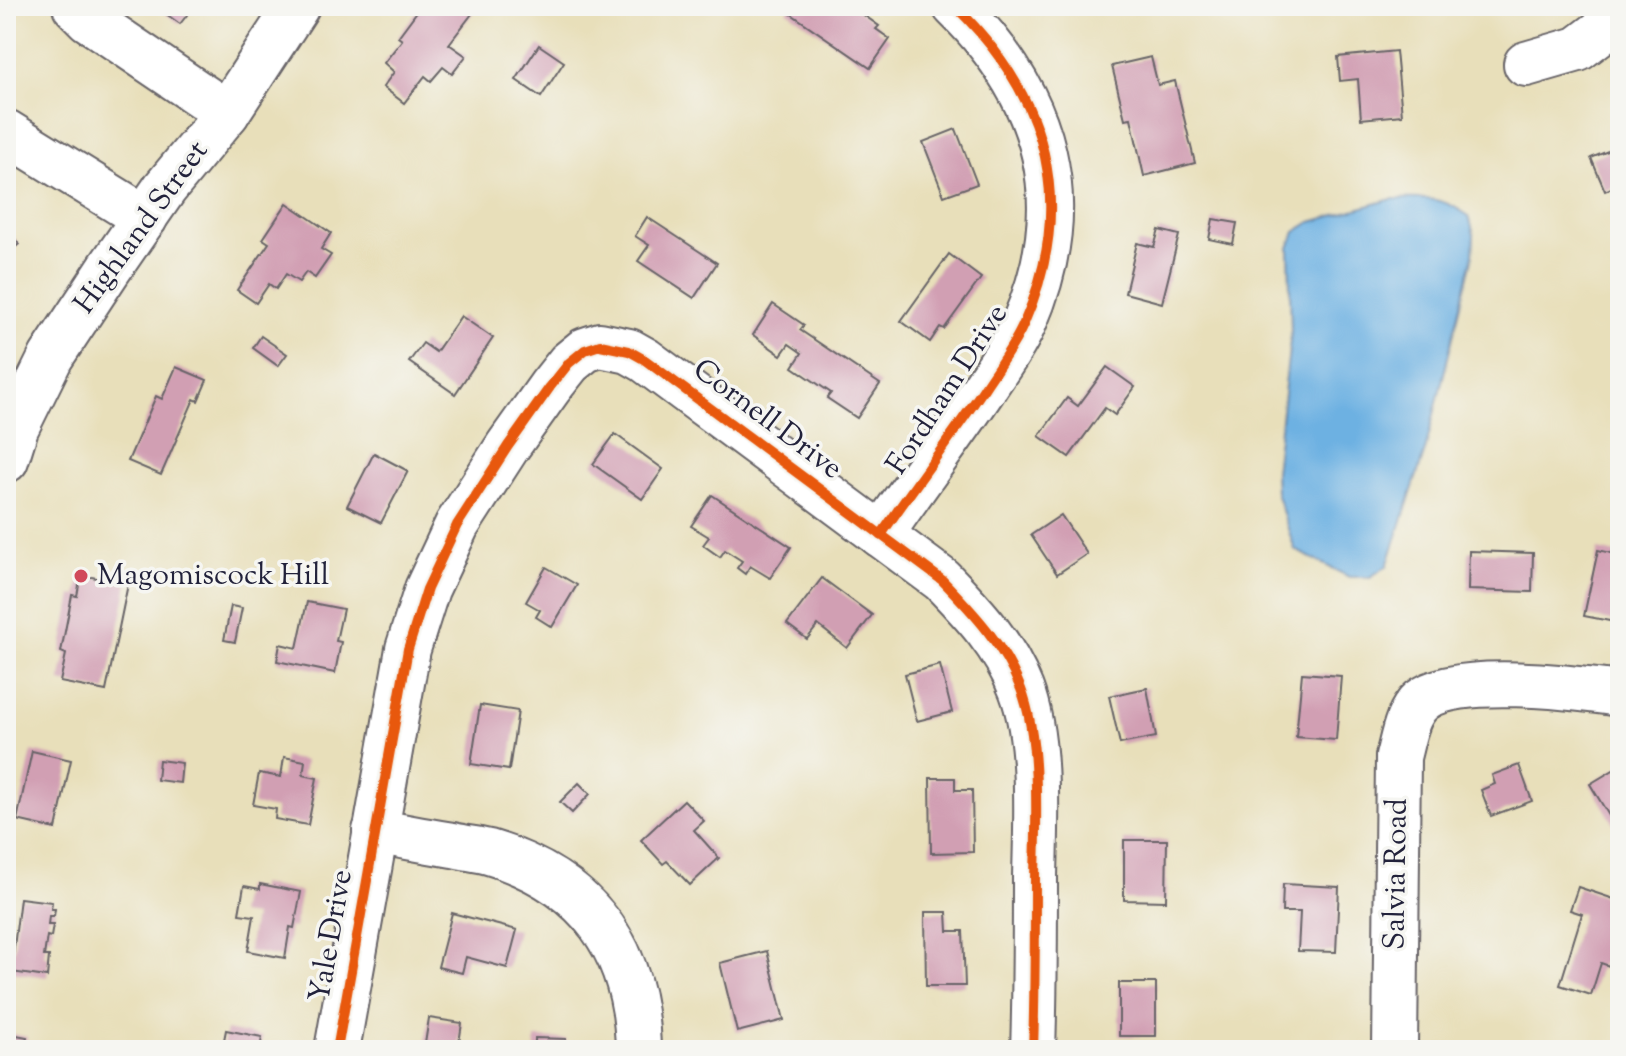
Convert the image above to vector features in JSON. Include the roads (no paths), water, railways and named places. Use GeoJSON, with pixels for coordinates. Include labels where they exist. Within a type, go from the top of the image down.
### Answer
{"type":"FeatureCollection","features":[{"type":"Feature","properties":{"kind":"street"},"geometry":{"type":"LineString","coordinates":[[75,6],[88,19],[227,113]]}},
{"type":"Feature","properties":{"kind":"street","name":"Highland Street"},"geometry":{"type":"LineString","coordinates":[[6,460],[16,428],[42,372],[165,188],[227,113],[297,6]]}},
{"type":"Feature","properties":{"kind":"street","name":"Fordham Drive"},"geometry":{"type":"LineString","coordinates":[[881,535],[968,413],[1025,322],[1041,274],[1050,221],[1048,165],[1041,136],[1029,108],[1003,61],[974,24],[955,6]]}},
{"type":"Feature","properties":{"kind":"street"},"geometry":{"type":"LineString","coordinates":[[1526,64],[1578,49],[1620,13]]}},
{"type":"Feature","properties":{"kind":"street"},"geometry":{"type":"LineString","coordinates":[[6,132],[145,218]]}},
{"type":"Feature","properties":{"kind":"street","name":"Cornell Drive"},"geometry":{"type":"LineString","coordinates":[[375,831],[408,649],[422,604],[457,525],[508,446],[569,363],[585,350],[600,345],[629,351],[942,580],[995,639],[1027,706],[1035,772],[1033,1050]]}},
{"type":"Feature","properties":{"kind":"street","name":"Salvia Road"},"geometry":{"type":"LineString","coordinates":[[1395,1050],[1398,757],[1409,718],[1420,702],[1434,694],[1495,683],[1620,694]]}},
{"type":"Feature","properties":{"kind":"street"},"geometry":{"type":"LineString","coordinates":[[375,831],[488,852],[546,876],[586,906],[615,946],[628,980],[637,1021],[638,1050]]}},
{"type":"Feature","properties":{"kind":"street","name":"Yale Drive"},"geometry":{"type":"LineString","coordinates":[[337,1050],[375,831]]}},
{"type":"Feature","properties":{"kind":"water"},"geometry":{"type":"Polygon","coordinates":[[[1392,199],[1441,201],[1459,209],[1469,216],[1474,235],[1473,255],[1425,451],[1387,566],[1370,577],[1349,577],[1295,550],[1276,492],[1275,472],[1291,332],[1289,248],[1295,232],[1311,222],[1392,199]]]}},
{"type":"Feature","properties":{"kind":"place","name":"Magomiscock Hill"},"geometry":{"type":"Point","coordinates":[81,576]}}]}
